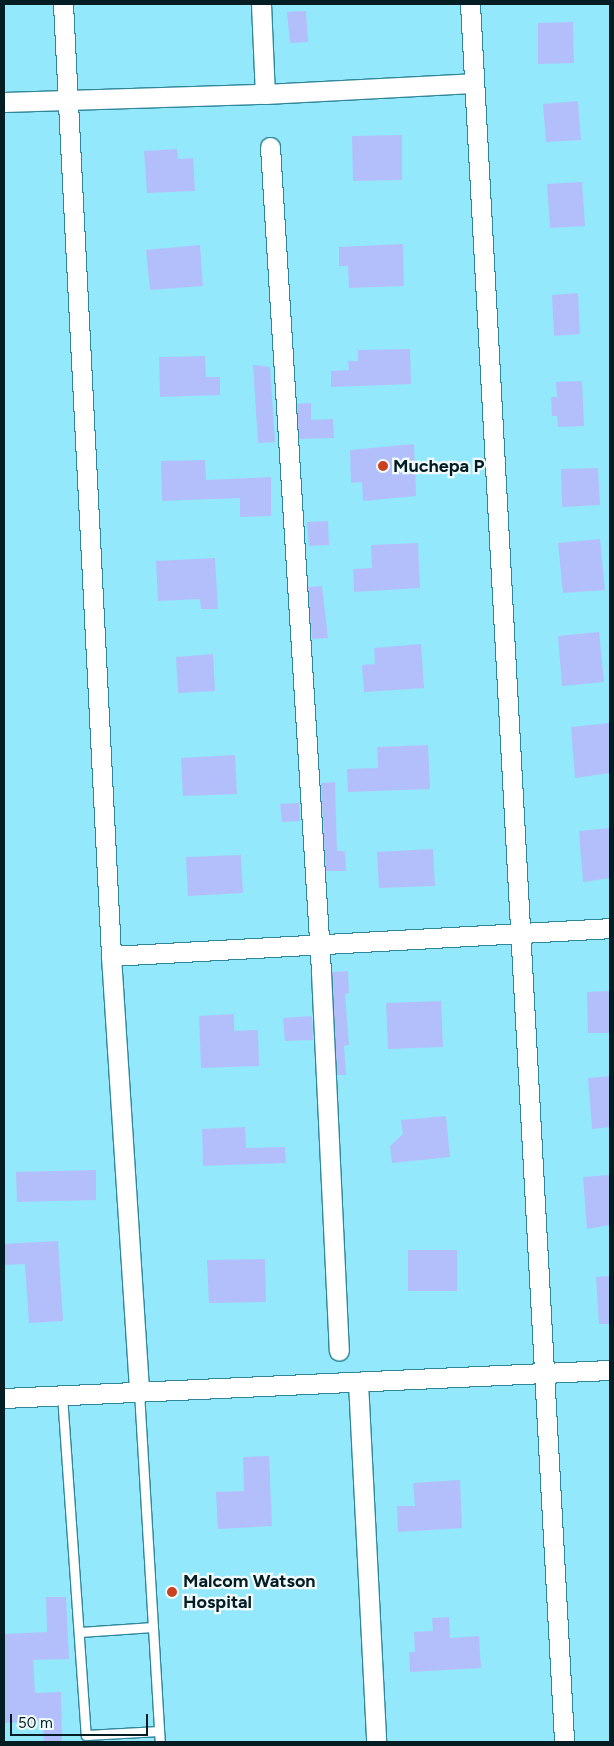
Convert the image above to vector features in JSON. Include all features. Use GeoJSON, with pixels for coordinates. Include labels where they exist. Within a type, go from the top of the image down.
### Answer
{"type":"FeatureCollection","features":[{"type":"Feature","properties":{"kind":"street"},"geometry":{"type":"LineString","coordinates":[[63,4],[111,956],[139,1392]]}},
{"type":"Feature","properties":{"kind":"street"},"geometry":{"type":"LineString","coordinates":[[261,4],[265,94]]}},
{"type":"Feature","properties":{"kind":"street"},"geometry":{"type":"LineString","coordinates":[[470,4],[518,932],[564,1742]]}},
{"type":"Feature","properties":{"kind":"street"},"geometry":{"type":"LineString","coordinates":[[4,102],[265,94],[473,82]]}},
{"type":"Feature","properties":{"kind":"street"},"geometry":{"type":"LineString","coordinates":[[270,147],[339,1351]]}},
{"type":"Feature","properties":{"kind":"street"},"geometry":{"type":"LineString","coordinates":[[111,956],[610,928]]}},
{"type":"Feature","properties":{"kind":"street"},"geometry":{"type":"LineString","coordinates":[[4,1398],[610,1370]]}},
{"type":"Feature","properties":{"kind":"street"},"geometry":{"type":"LineString","coordinates":[[358,1382],[376,1742]]}},
{"type":"Feature","properties":{"kind":"lane"},"geometry":{"type":"LineString","coordinates":[[139,1392],[160,1742]]}},
{"type":"Feature","properties":{"kind":"lane"},"geometry":{"type":"LineString","coordinates":[[62,1395],[86,1735],[159,1731]]}},
{"type":"Feature","properties":{"kind":"lane"},"geometry":{"type":"LineString","coordinates":[[80,1632],[153,1627]]}},
{"type":"Feature","properties":{"kind":"building"},"geometry":{"type":"Polygon","coordinates":[[[306,11],[308,42],[290,43],[287,12],[306,11]]]}},
{"type":"Feature","properties":{"kind":"building"},"geometry":{"type":"Polygon","coordinates":[[[573,22],[574,63],[538,64],[538,23],[573,22]]]}},
{"type":"Feature","properties":{"kind":"building"},"geometry":{"type":"Polygon","coordinates":[[[578,101],[581,140],[546,142],[543,104],[578,101]]]}},
{"type":"Feature","properties":{"kind":"building"},"geometry":{"type":"Polygon","coordinates":[[[402,135],[402,180],[353,181],[352,136],[402,135]]]}},
{"type":"Feature","properties":{"kind":"building"},"geometry":{"type":"Polygon","coordinates":[[[177,149],[178,159],[193,158],[195,191],[147,193],[144,151],[177,149]]]}},
{"type":"Feature","properties":{"kind":"building"},"geometry":{"type":"Polygon","coordinates":[[[582,182],[585,226],[550,228],[547,184],[582,182]]]}},
{"type":"Feature","properties":{"kind":"building"},"geometry":{"type":"Polygon","coordinates":[[[403,244],[404,286],[349,288],[348,266],[339,266],[339,247],[403,244]]]}},
{"type":"Feature","properties":{"kind":"building"},"geometry":{"type":"Polygon","coordinates":[[[200,245],[203,286],[150,290],[146,250],[200,245]]]}},
{"type":"Feature","properties":{"kind":"building"},"geometry":{"type":"Polygon","coordinates":[[[578,293],[580,334],[554,336],[552,295],[578,293]]]}},
{"type":"Feature","properties":{"kind":"building"},"geometry":{"type":"Polygon","coordinates":[[[410,349],[411,384],[331,387],[331,371],[349,370],[348,361],[358,361],[358,350],[410,349]]]}},
{"type":"Feature","properties":{"kind":"building"},"geometry":{"type":"Polygon","coordinates":[[[205,356],[206,377],[220,377],[220,395],[160,397],[159,357],[205,356]]]}},
{"type":"Feature","properties":{"kind":"building"},"geometry":{"type":"Polygon","coordinates":[[[253,365],[270,367],[275,442],[258,443],[253,365]]]}},
{"type":"Feature","properties":{"kind":"building"},"geometry":{"type":"Polygon","coordinates":[[[582,381],[584,426],[558,427],[557,416],[552,416],[551,397],[557,397],[556,382],[582,381]]]}},
{"type":"Feature","properties":{"kind":"building"},"geometry":{"type":"Polygon","coordinates":[[[311,403],[311,420],[333,419],[334,438],[299,439],[297,404],[311,403]]]}},
{"type":"Feature","properties":{"kind":"building","name":"Muchepa P"},"geometry":{"type":"Polygon","coordinates":[[[414,444],[416,496],[363,501],[362,482],[351,483],[350,450],[414,444]]]}},
{"type":"Feature","properties":{"kind":"building"},"geometry":{"type":"Polygon","coordinates":[[[205,460],[206,480],[271,477],[271,516],[240,517],[240,498],[162,501],[161,461],[205,460]]]}},
{"type":"Feature","properties":{"kind":"building"},"geometry":{"type":"Polygon","coordinates":[[[598,468],[600,505],[562,507],[561,469],[598,468]]]}},
{"type":"Feature","properties":{"kind":"building"},"geometry":{"type":"Polygon","coordinates":[[[328,521],[329,545],[309,546],[307,522],[328,521]]]}},
{"type":"Feature","properties":{"kind":"building"},"geometry":{"type":"Polygon","coordinates":[[[600,539],[605,590],[563,593],[558,543],[600,539]]]}},
{"type":"Feature","properties":{"kind":"building"},"geometry":{"type":"Polygon","coordinates":[[[418,543],[420,588],[354,592],[353,569],[372,568],[371,545],[418,543]]]}},
{"type":"Feature","properties":{"kind":"building"},"geometry":{"type":"Polygon","coordinates":[[[215,558],[218,609],[201,609],[200,599],[158,601],[156,561],[215,558]]]}},
{"type":"Feature","properties":{"kind":"building"},"geometry":{"type":"Polygon","coordinates":[[[322,586],[328,638],[312,639],[308,587],[322,586]]]}},
{"type":"Feature","properties":{"kind":"building"},"geometry":{"type":"Polygon","coordinates":[[[599,632],[604,682],[562,686],[558,636],[599,632]]]}},
{"type":"Feature","properties":{"kind":"building"},"geometry":{"type":"Polygon","coordinates":[[[421,644],[424,688],[364,692],[362,665],[375,664],[374,648],[421,644]]]}},
{"type":"Feature","properties":{"kind":"building"},"geometry":{"type":"Polygon","coordinates":[[[213,654],[215,691],[178,693],[176,657],[213,654]]]}},
{"type":"Feature","properties":{"kind":"building"},"geometry":{"type":"Polygon","coordinates":[[[610,723],[610,773],[575,778],[571,727],[610,723]]]}},
{"type":"Feature","properties":{"kind":"building"},"geometry":{"type":"Polygon","coordinates":[[[428,745],[430,789],[348,792],[347,769],[378,768],[377,747],[428,745]]]}},
{"type":"Feature","properties":{"kind":"building"},"geometry":{"type":"Polygon","coordinates":[[[235,755],[237,794],[183,796],[181,758],[235,755]]]}},
{"type":"Feature","properties":{"kind":"building"},"geometry":{"type":"Polygon","coordinates":[[[335,782],[337,851],[345,851],[346,871],[326,871],[321,783],[335,782]]]}},
{"type":"Feature","properties":{"kind":"building"},"geometry":{"type":"Polygon","coordinates":[[[299,803],[300,821],[282,822],[280,804],[299,803]]]}},
{"type":"Feature","properties":{"kind":"building"},"geometry":{"type":"Polygon","coordinates":[[[610,828],[610,878],[583,882],[579,831],[610,828]]]}},
{"type":"Feature","properties":{"kind":"building"},"geometry":{"type":"Polygon","coordinates":[[[433,849],[435,886],[379,888],[377,852],[433,849]]]}},
{"type":"Feature","properties":{"kind":"building"},"geometry":{"type":"Polygon","coordinates":[[[241,855],[243,893],[188,896],[186,857],[241,855]]]}},
{"type":"Feature","properties":{"kind":"building"},"geometry":{"type":"Polygon","coordinates":[[[348,971],[349,993],[345,994],[349,1045],[344,1046],[346,1075],[337,1075],[332,972],[348,971]]]}},
{"type":"Feature","properties":{"kind":"building"},"geometry":{"type":"Polygon","coordinates":[[[610,991],[610,1033],[588,1033],[587,992],[610,991]]]}},
{"type":"Feature","properties":{"kind":"building"},"geometry":{"type":"Polygon","coordinates":[[[441,1001],[443,1047],[388,1049],[386,1003],[441,1001]]]}},
{"type":"Feature","properties":{"kind":"building"},"geometry":{"type":"Polygon","coordinates":[[[234,1014],[234,1031],[258,1030],[259,1066],[201,1068],[199,1016],[234,1014]]]}},
{"type":"Feature","properties":{"kind":"building"},"geometry":{"type":"Polygon","coordinates":[[[312,1016],[313,1040],[285,1041],[283,1018],[312,1016]]]}},
{"type":"Feature","properties":{"kind":"building"},"geometry":{"type":"Polygon","coordinates":[[[610,1076],[610,1127],[592,1129],[588,1078],[610,1076]]]}},
{"type":"Feature","properties":{"kind":"building"},"geometry":{"type":"Polygon","coordinates":[[[446,1116],[450,1157],[392,1163],[390,1146],[403,1134],[401,1120],[446,1116]]]}},
{"type":"Feature","properties":{"kind":"building"},"geometry":{"type":"Polygon","coordinates":[[[245,1127],[246,1148],[285,1147],[286,1163],[203,1166],[202,1129],[245,1127]]]}},
{"type":"Feature","properties":{"kind":"building"},"geometry":{"type":"Polygon","coordinates":[[[96,1170],[96,1200],[17,1202],[16,1172],[96,1170]]]}},
{"type":"Feature","properties":{"kind":"building"},"geometry":{"type":"Polygon","coordinates":[[[610,1175],[610,1225],[587,1229],[583,1177],[610,1175]]]}},
{"type":"Feature","properties":{"kind":"building"},"geometry":{"type":"Polygon","coordinates":[[[58,1241],[63,1321],[29,1323],[25,1264],[4,1265],[4,1244],[58,1241]]]}},
{"type":"Feature","properties":{"kind":"building"},"geometry":{"type":"Polygon","coordinates":[[[408,1250],[457,1250],[457,1291],[408,1291],[408,1250]]]}},
{"type":"Feature","properties":{"kind":"building"},"geometry":{"type":"Polygon","coordinates":[[[265,1259],[266,1302],[209,1303],[207,1260],[265,1259]]]}},
{"type":"Feature","properties":{"kind":"building"},"geometry":{"type":"Polygon","coordinates":[[[610,1276],[610,1324],[599,1324],[596,1277],[610,1276]]]}},
{"type":"Feature","properties":{"kind":"building"},"geometry":{"type":"Polygon","coordinates":[[[269,1456],[272,1526],[218,1529],[216,1492],[244,1491],[243,1457],[269,1456]]]}},
{"type":"Feature","properties":{"kind":"building"},"geometry":{"type":"Polygon","coordinates":[[[460,1480],[462,1528],[398,1532],[397,1506],[415,1506],[413,1483],[460,1480]]]}},
{"type":"Feature","properties":{"kind":"building"},"geometry":{"type":"Polygon","coordinates":[[[46,1597],[66,1597],[69,1659],[33,1660],[35,1693],[61,1692],[62,1742],[44,1742],[43,1721],[4,1723],[4,1634],[47,1632],[46,1597]]]}},
{"type":"Feature","properties":{"kind":"building"},"geometry":{"type":"Polygon","coordinates":[[[449,1617],[450,1638],[479,1636],[481,1668],[410,1672],[409,1652],[415,1652],[414,1632],[433,1631],[432,1618],[449,1617]]]}},
{"type":"Feature","properties":{"kind":"place","name":"Muchepa P"},"geometry":{"type":"Point","coordinates":[383,466]}},
{"type":"Feature","properties":{"kind":"place","name":"Malcom Watson Hospital"},"geometry":{"type":"Point","coordinates":[172,1592]}}]}
